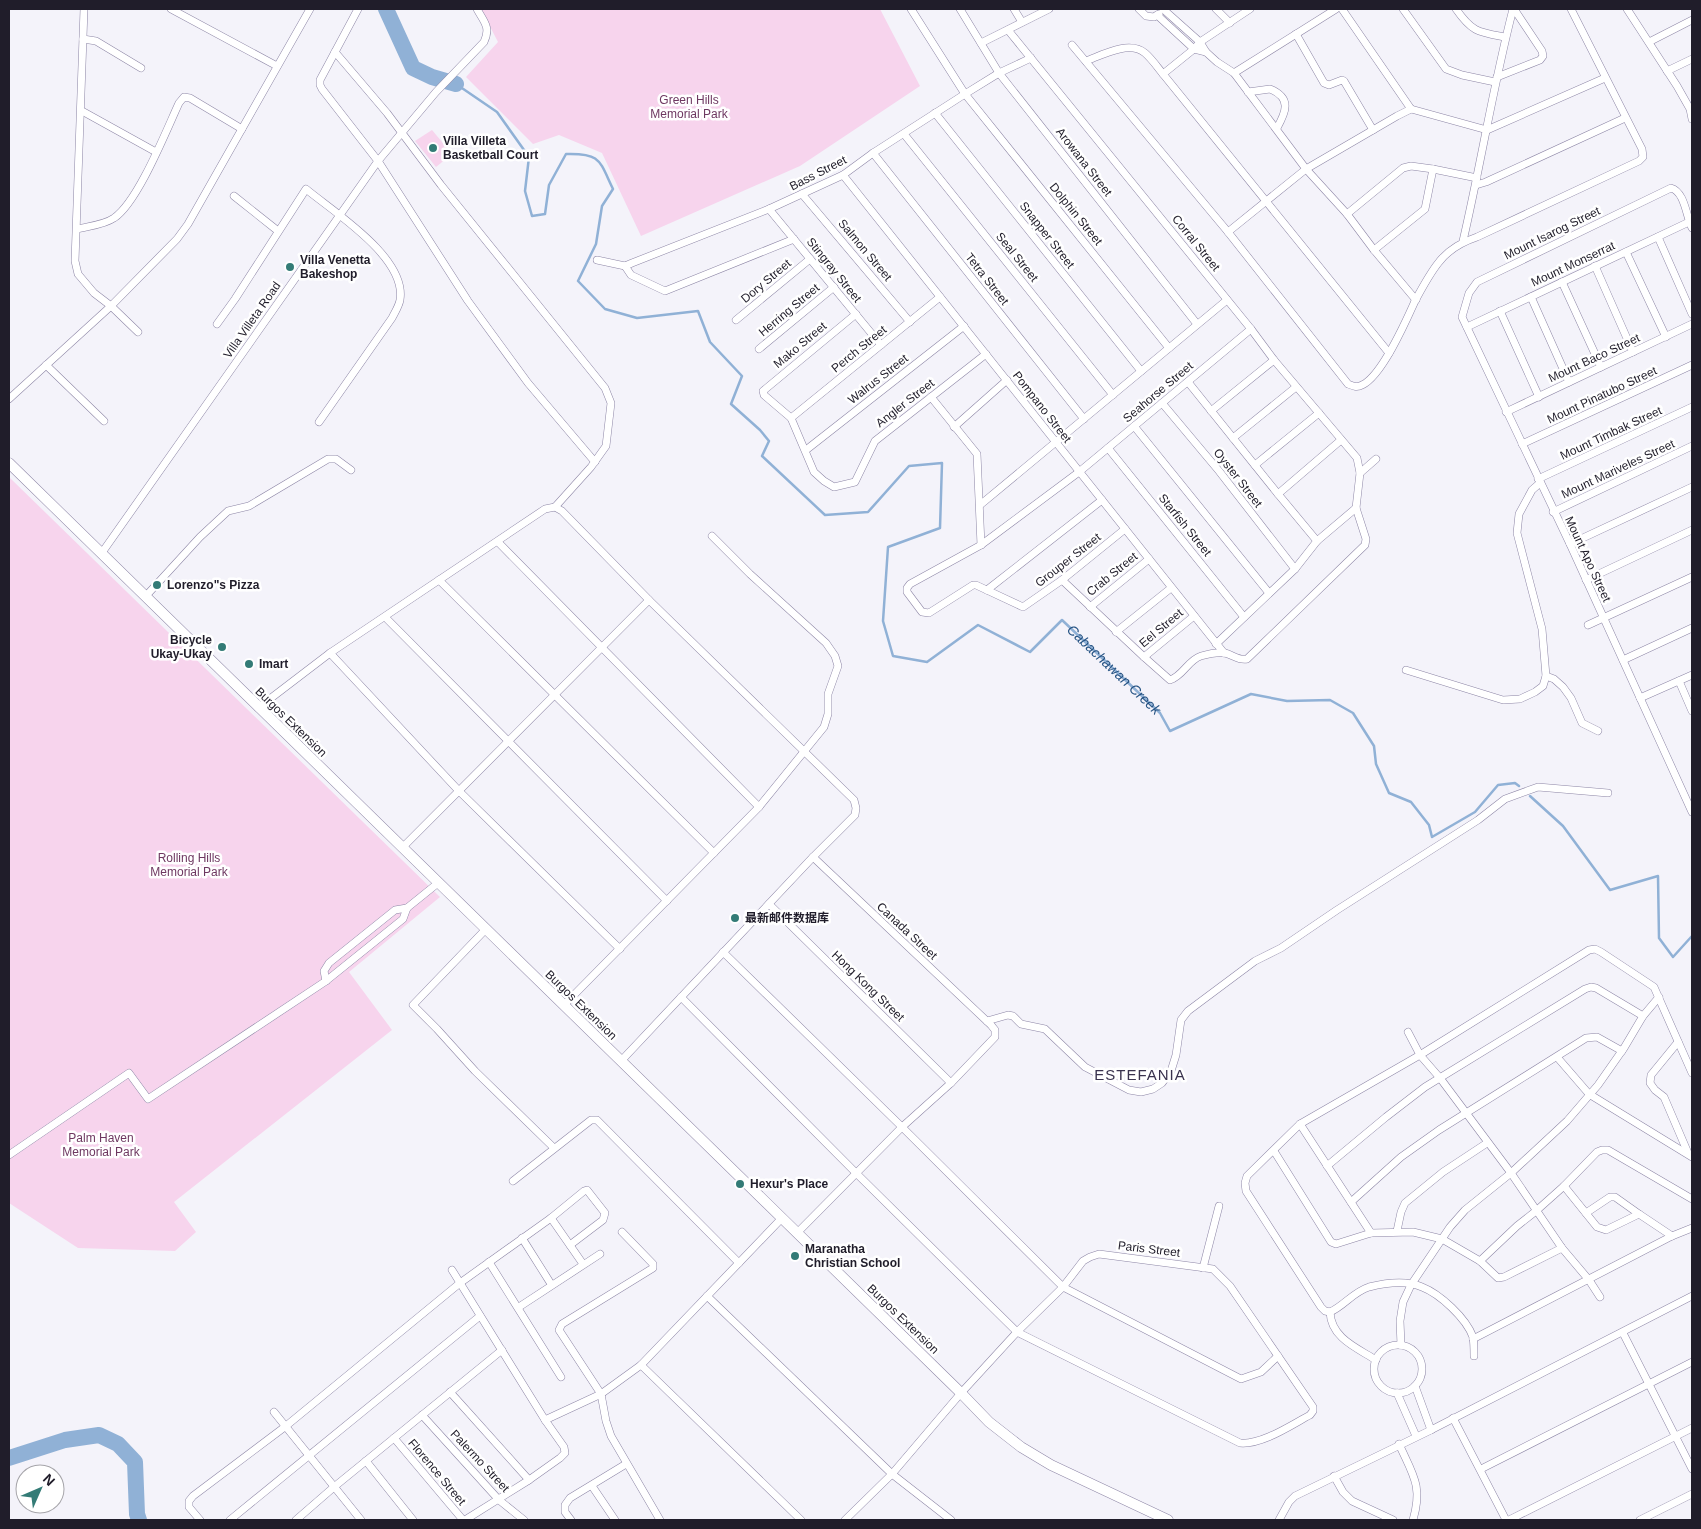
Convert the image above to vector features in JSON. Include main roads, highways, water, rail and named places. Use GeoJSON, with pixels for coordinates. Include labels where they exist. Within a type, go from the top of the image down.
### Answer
{"type":"FeatureCollection","features":[{"type":"Feature","properties":{"kind":"main road","name":"Burgos Extension"},"geometry":{"type":"LineString","coordinates":[[9,463],[961,1392],[989,1422],[1021,1448],[1050,1465],[1168,1520]]}},
{"type":"Feature","properties":{"kind":"waterway","name":"Cabachawan Creek"},"geometry":{"type":"LineString","coordinates":[[386,9],[413,68],[432,77],[456,84]]}},
{"type":"Feature","properties":{"kind":"waterway","name":"Cabachawan Creek"},"geometry":{"type":"LineString","coordinates":[[456,84],[497,112],[529,157],[525,191],[532,216],[545,214],[549,185],[566,154],[586,155],[597,160],[605,171],[613,189],[602,206],[596,244],[578,281],[605,309],[637,318],[698,311],[710,342],[742,376],[731,404],[760,430],[769,441],[762,456],[825,515],[868,512],[909,466],[942,463],[940,528],[888,547],[883,621],[893,656],[927,662],[978,625],[1030,652],[1062,620],[1160,713],[1170,731],[1251,694],[1287,701],[1330,700],[1353,713],[1374,746],[1376,764],[1389,793],[1411,802],[1429,825],[1432,837],[1475,812],[1498,785],[1515,783],[1519,786]]}},
{"type":"Feature","properties":{"kind":"waterway","name":"Cabachawan Creek"},"geometry":{"type":"LineString","coordinates":[[1530,796],[1563,826],[1610,890],[1658,876],[1659,938],[1673,957],[1692,936]]}},
{"type":"Feature","properties":{"kind":"waterway"},"geometry":{"type":"LineString","coordinates":[[9,1458],[65,1440],[99,1435],[118,1444],[135,1462],[137,1514],[139,1520]]}},
{"type":"Feature","properties":{"kind":"place","name":"Villa Villeta Basketball Court"},"geometry":{"type":"Point","coordinates":[433,148]}},
{"type":"Feature","properties":{"kind":"place","name":"Villa Venetta Bakeshop"},"geometry":{"type":"Point","coordinates":[290,267]}},
{"type":"Feature","properties":{"kind":"place","name":"Lorenzo\"s Pizza"},"geometry":{"type":"Point","coordinates":[157,585]}},
{"type":"Feature","properties":{"kind":"place","name":"Bicycle Ukay-Ukay"},"geometry":{"type":"Point","coordinates":[222,647]}},
{"type":"Feature","properties":{"kind":"place","name":"Imart"},"geometry":{"type":"Point","coordinates":[249,664]}},
{"type":"Feature","properties":{"kind":"place","name":"最新邮件数据库"},"geometry":{"type":"Point","coordinates":[735,918]}},
{"type":"Feature","properties":{"kind":"place","name":"Hexur's Place"},"geometry":{"type":"Point","coordinates":[740,1184]}},
{"type":"Feature","properties":{"kind":"place","name":"Maranatha Christian School"},"geometry":{"type":"Point","coordinates":[795,1256]}},
{"type":"Feature","properties":{"kind":"district","name":"ESTEFANIA"},"geometry":{"type":"Point","coordinates":[1140,1075]}},
{"type":"Feature","properties":{"kind":"park label","name":"Green Hills Memorial Park"},"geometry":{"type":"Point","coordinates":[689,107]}},
{"type":"Feature","properties":{"kind":"park label","name":"Rolling Hills Memorial Park"},"geometry":{"type":"Point","coordinates":[189,865]}},
{"type":"Feature","properties":{"kind":"park label","name":"Palm Haven Memorial Park"},"geometry":{"type":"Point","coordinates":[101,1145]}}]}
